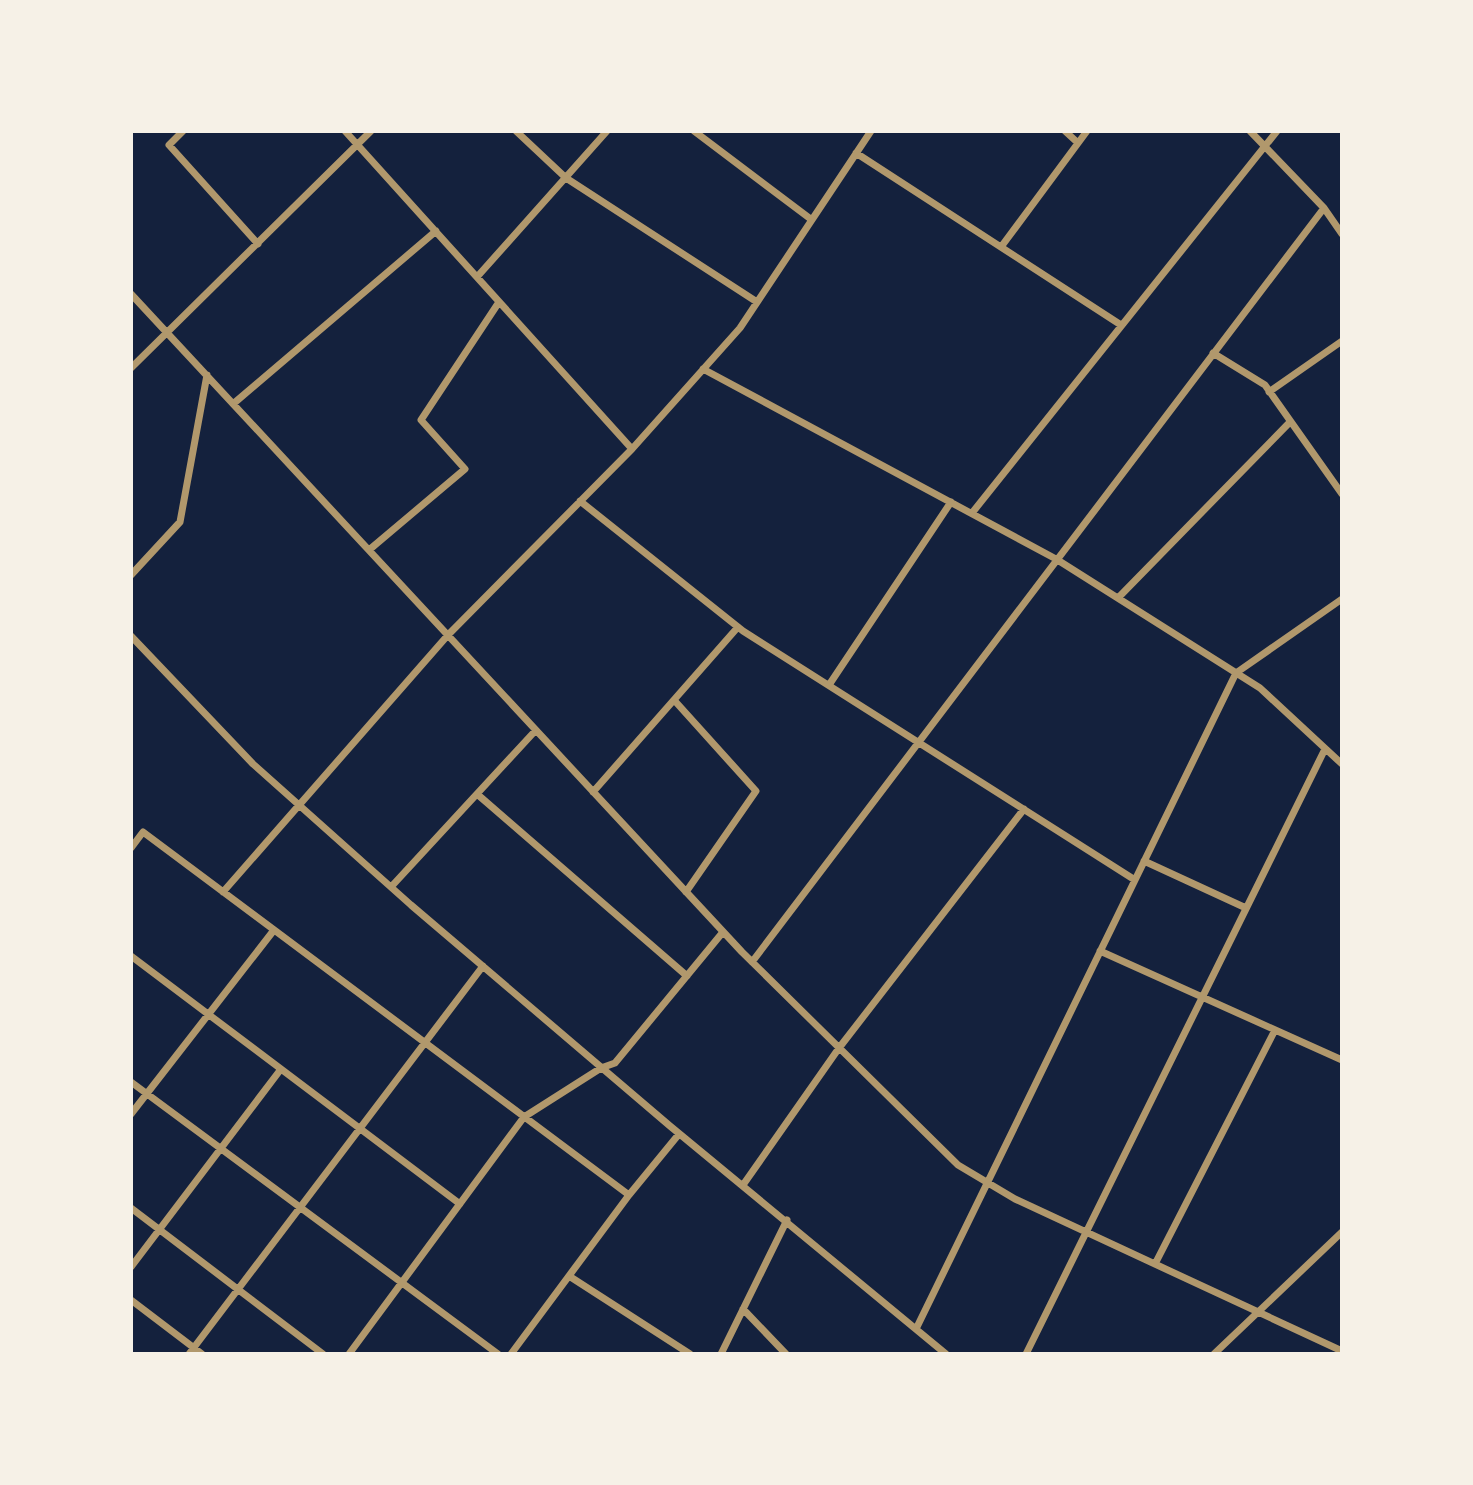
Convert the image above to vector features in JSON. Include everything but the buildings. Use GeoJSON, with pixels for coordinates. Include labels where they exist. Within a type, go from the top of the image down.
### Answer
{"type":"FeatureCollection","features":[{"type":"Feature","properties":{"kind":"street"},"geometry":{"type":"LineString","coordinates":[[183,131],[169,145],[258,244]]}},
{"type":"Feature","properties":{"kind":"street"},"geometry":{"type":"LineString","coordinates":[[345,131],[632,449]]}},
{"type":"Feature","properties":{"kind":"street"},"geometry":{"type":"LineString","coordinates":[[131,368],[371,131]]}},
{"type":"Feature","properties":{"kind":"street"},"geometry":{"type":"LineString","coordinates":[[516,131],[566,178],[757,302]]}},
{"type":"Feature","properties":{"kind":"street"},"geometry":{"type":"LineString","coordinates":[[477,277],[607,131]]}},
{"type":"Feature","properties":{"kind":"street"},"geometry":{"type":"LineString","coordinates":[[694,131],[812,220]]}},
{"type":"Feature","properties":{"kind":"street"},"geometry":{"type":"LineString","coordinates":[[223,892],[448,635],[632,449],[740,328],[871,131]]}},
{"type":"Feature","properties":{"kind":"street"},"geometry":{"type":"LineString","coordinates":[[1065,131],[1078,143]]}},
{"type":"Feature","properties":{"kind":"street"},"geometry":{"type":"LineString","coordinates":[[1001,247],[1087,131]]}},
{"type":"Feature","properties":{"kind":"street"},"geometry":{"type":"LineString","coordinates":[[1250,131],[1324,208],[1342,234]]}},
{"type":"Feature","properties":{"kind":"street"},"geometry":{"type":"LineString","coordinates":[[972,513],[1263,145],[1277,131]]}},
{"type":"Feature","properties":{"kind":"street"},"geometry":{"type":"LineString","coordinates":[[856,153],[1121,325]]}},
{"type":"Feature","properties":{"kind":"street"},"geometry":{"type":"LineString","coordinates":[[752,962],[1324,208]]}},
{"type":"Feature","properties":{"kind":"street"},"geometry":{"type":"LineString","coordinates":[[233,404],[436,231]]}},
{"type":"Feature","properties":{"kind":"street"},"geometry":{"type":"LineString","coordinates":[[131,294],[723,932],[958,1165],[1086,1232],[1342,1351]]}},
{"type":"Feature","properties":{"kind":"street"},"geometry":{"type":"LineString","coordinates":[[369,550],[465,469],[421,420],[499,302]]}},
{"type":"Feature","properties":{"kind":"street"},"geometry":{"type":"LineString","coordinates":[[1269,392],[1342,341]]}},
{"type":"Feature","properties":{"kind":"street"},"geometry":{"type":"LineString","coordinates":[[1213,353],[1265,385],[1342,494]]}},
{"type":"Feature","properties":{"kind":"street"},"geometry":{"type":"LineString","coordinates":[[703,369],[1056,559],[1261,688],[1342,764]]}},
{"type":"Feature","properties":{"kind":"street"},"geometry":{"type":"LineString","coordinates":[[131,575],[180,523],[207,375]]}},
{"type":"Feature","properties":{"kind":"street"},"geometry":{"type":"LineString","coordinates":[[1118,598],[1290,422]]}},
{"type":"Feature","properties":{"kind":"street"},"geometry":{"type":"LineString","coordinates":[[580,501],[738,627],[1135,880]]}},
{"type":"Feature","properties":{"kind":"street"},"geometry":{"type":"LineString","coordinates":[[829,685],[951,502]]}},
{"type":"Feature","properties":{"kind":"street"},"geometry":{"type":"LineString","coordinates":[[916,1329],[1236,673],[1342,599]]}},
{"type":"Feature","properties":{"kind":"street"},"geometry":{"type":"LineString","coordinates":[[593,792],[738,627]]}},
{"type":"Feature","properties":{"kind":"street"},"geometry":{"type":"LineString","coordinates":[[131,636],[253,764],[391,887],[679,1134],[787,1220],[946,1354]]}},
{"type":"Feature","properties":{"kind":"street"},"geometry":{"type":"LineString","coordinates":[[674,700],[756,791],[686,892]]}},
{"type":"Feature","properties":{"kind":"street"},"geometry":{"type":"LineString","coordinates":[[391,887],[536,730]]}},
{"type":"Feature","properties":{"kind":"street"},"geometry":{"type":"LineString","coordinates":[[1027,1354],[1325,748]]}},
{"type":"Feature","properties":{"kind":"street"},"geometry":{"type":"LineString","coordinates":[[477,794],[687,976]]}},
{"type":"Feature","properties":{"kind":"street"},"geometry":{"type":"LineString","coordinates":[[743,1185],[839,1048],[1024,809]]}},
{"type":"Feature","properties":{"kind":"street"},"geometry":{"type":"LineString","coordinates":[[131,848],[143,832],[629,1195]]}},
{"type":"Feature","properties":{"kind":"street"},"geometry":{"type":"LineString","coordinates":[[1144,861],[1246,908]]}},
{"type":"Feature","properties":{"kind":"street"},"geometry":{"type":"LineString","coordinates":[[131,1114],[274,930]]}},
{"type":"Feature","properties":{"kind":"street"},"geometry":{"type":"LineString","coordinates":[[349,1354],[524,1117],[601,1068],[615,1063],[723,932]]}},
{"type":"Feature","properties":{"kind":"street"},"geometry":{"type":"LineString","coordinates":[[1100,951],[1342,1060]]}},
{"type":"Feature","properties":{"kind":"street"},"geometry":{"type":"LineString","coordinates":[[131,956],[460,1203]]}},
{"type":"Feature","properties":{"kind":"street"},"geometry":{"type":"LineString","coordinates":[[192,1351],[483,966]]}},
{"type":"Feature","properties":{"kind":"street"},"geometry":{"type":"LineString","coordinates":[[1155,1264],[1275,1030]]}},
{"type":"Feature","properties":{"kind":"street"},"geometry":{"type":"LineString","coordinates":[[131,1267],[281,1069]]}},
{"type":"Feature","properties":{"kind":"street"},"geometry":{"type":"LineString","coordinates":[[131,1082],[498,1354]]}},
{"type":"Feature","properties":{"kind":"street"},"geometry":{"type":"LineString","coordinates":[[511,1354],[629,1195],[679,1134]]}},
{"type":"Feature","properties":{"kind":"street"},"geometry":{"type":"LineString","coordinates":[[131,1208],[323,1354]]}},
{"type":"Feature","properties":{"kind":"street"},"geometry":{"type":"LineString","coordinates":[[721,1354],[787,1220]]}},
{"type":"Feature","properties":{"kind":"street"},"geometry":{"type":"LineString","coordinates":[[1214,1354],[1342,1232]]}},
{"type":"Feature","properties":{"kind":"street"},"geometry":{"type":"LineString","coordinates":[[569,1276],[690,1354]]}},
{"type":"Feature","properties":{"kind":"street"},"geometry":{"type":"LineString","coordinates":[[131,1300],[192,1351],[202,1354]]}},
{"type":"Feature","properties":{"kind":"street"},"geometry":{"type":"LineString","coordinates":[[743,1309],[786,1354]]}}]}
